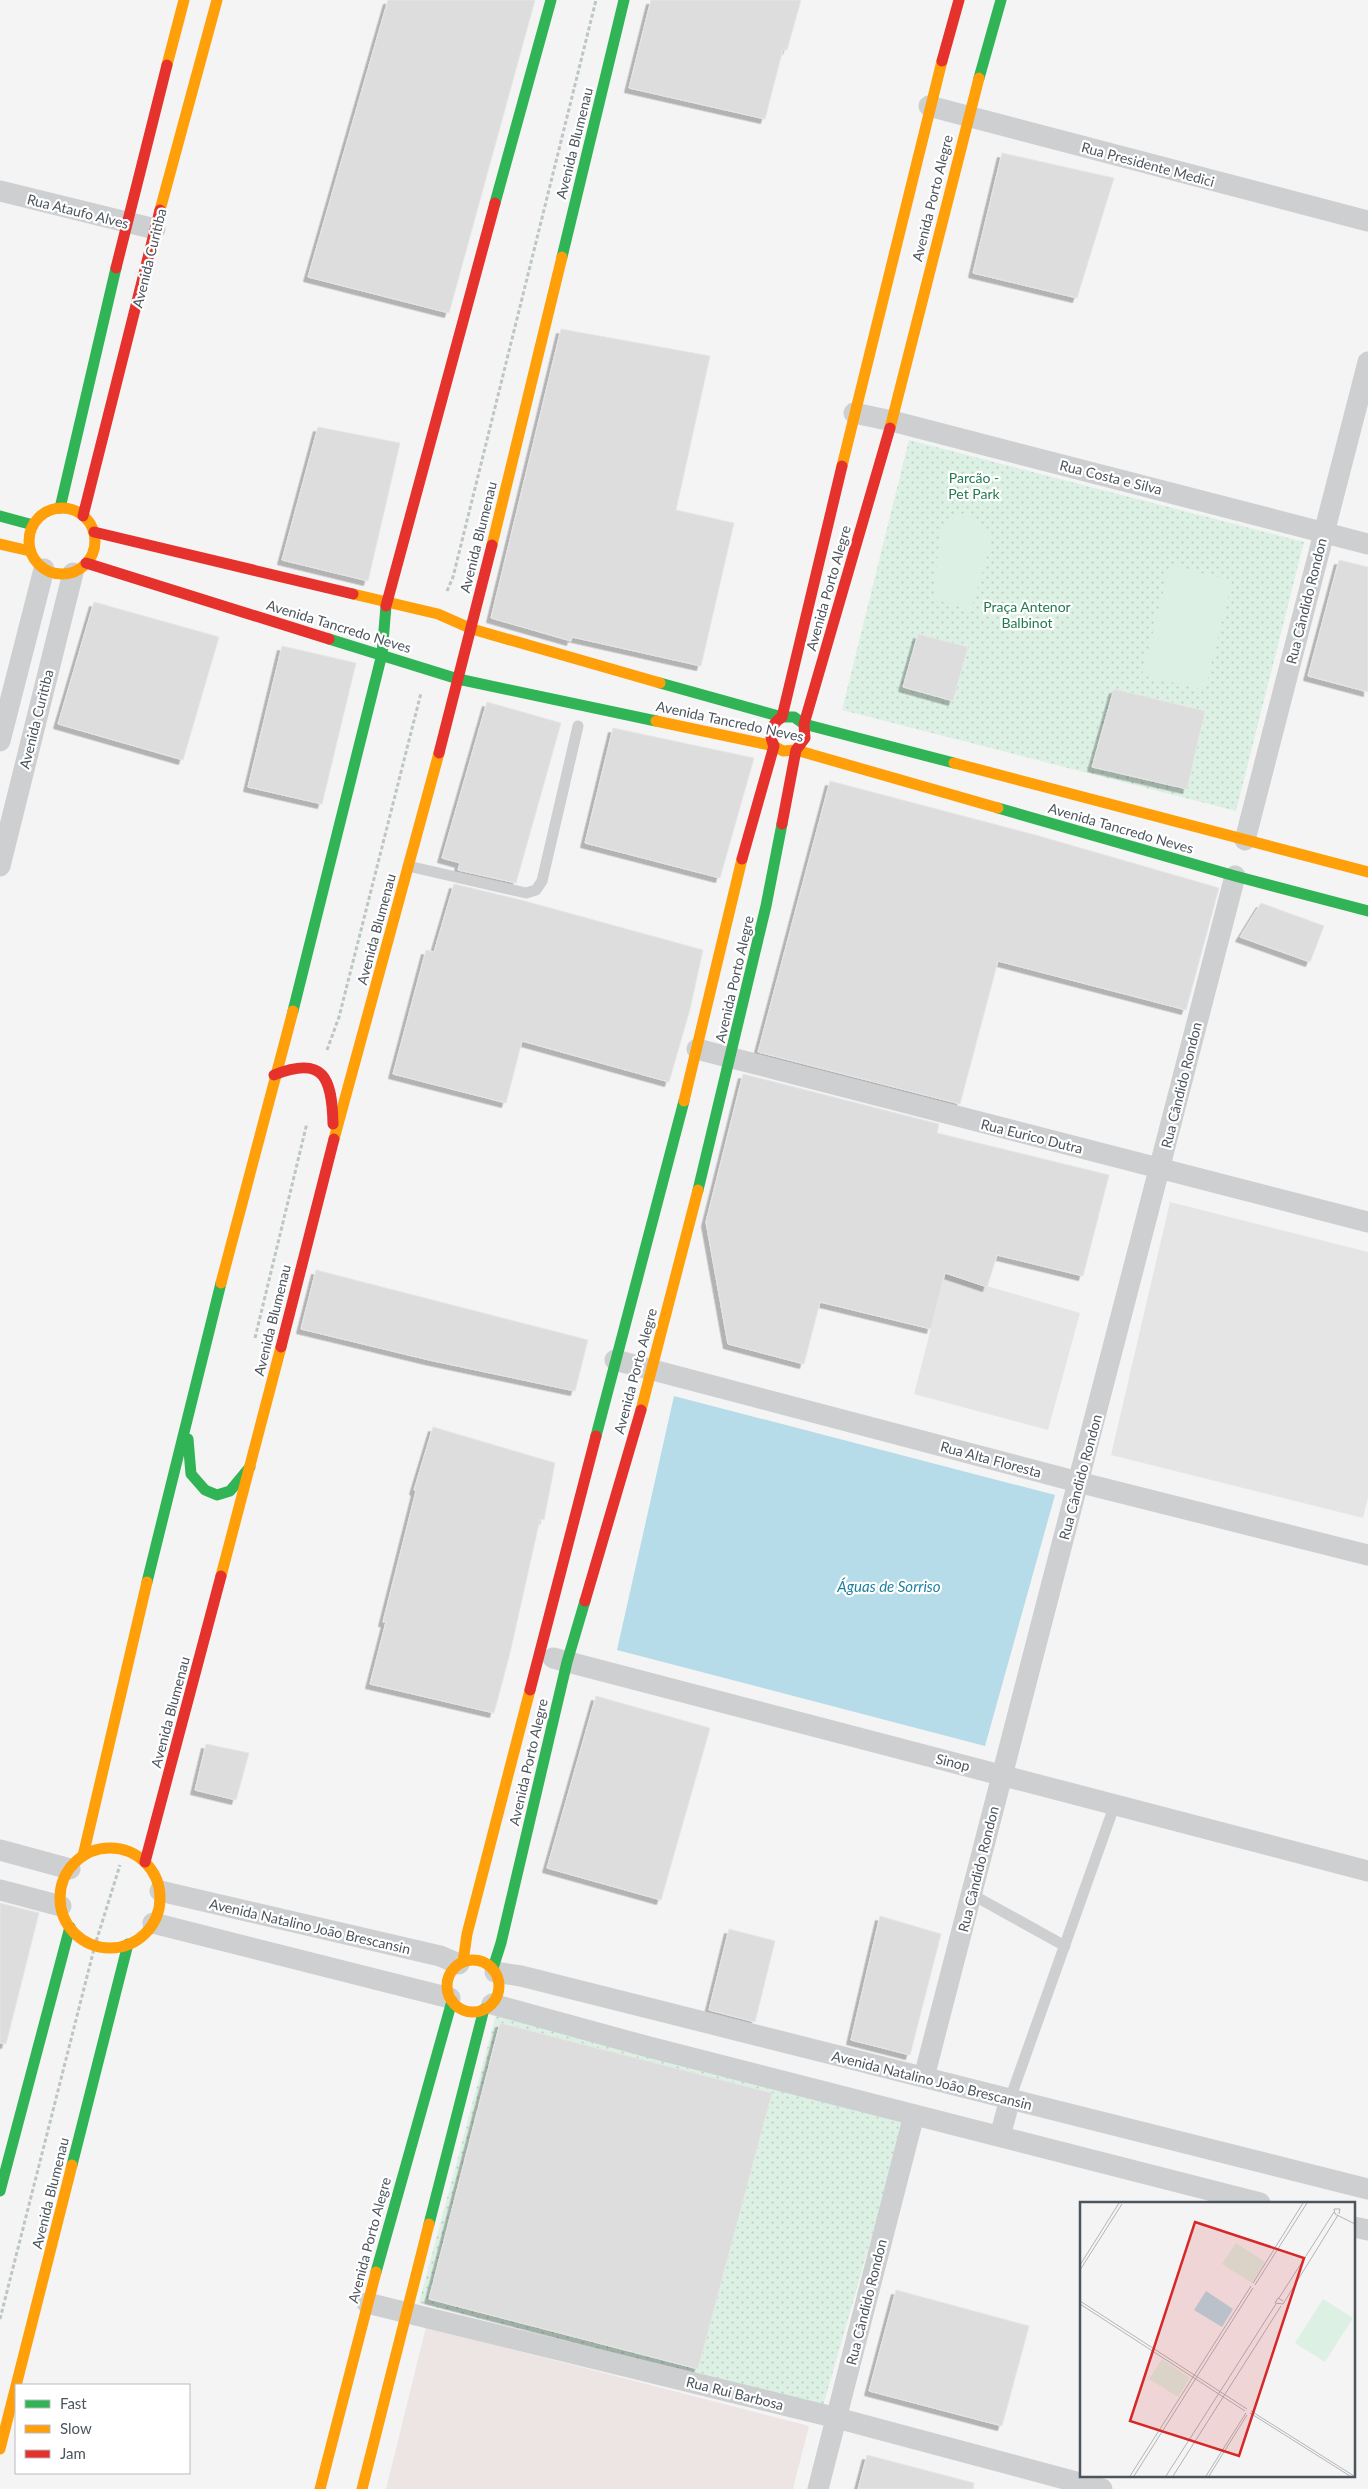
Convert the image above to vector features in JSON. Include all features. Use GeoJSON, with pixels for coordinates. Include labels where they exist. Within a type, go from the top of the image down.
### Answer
{"type":"FeatureCollection","features":[{"type":"Feature","properties":{"kind":"street"},"geometry":{"type":"LineString","coordinates":[[60,508],[126,223],[184,0]]}},
{"type":"Feature","properties":{"kind":"street","name":"Avenida Curitiba"},"geometry":{"type":"LineString","coordinates":[[84,516],[156,230],[217,0]]}},
{"type":"Feature","properties":{"kind":"street"},"geometry":{"type":"LineString","coordinates":[[0,1850],[76,1862],[98,1849],[115,1848],[125,1850],[145,1862],[155,1875],[160,1891],[159,1908],[154,1923],[142,1936],[128,1944],[112,1947],[95,1945],[82,1939],[70,1927],[61,1906],[63,1881],[76,1862],[186,1417],[274,1075],[298,993],[328,865],[382,654],[386,603],[551,0]]}},
{"type":"Feature","properties":{"kind":"street","name":"Avenida Blumenau"},"geometry":{"type":"LineString","coordinates":[[145,1862],[250,1466],[332,1146],[472,628],[624,0]]}},
{"type":"Feature","properties":{"kind":"street","name":"Avenida Porto Alegre"},"geometry":{"type":"LineString","coordinates":[[461,1963],[538,1654],[615,1360],[692,1048],[708,1000],[736,899],[774,746],[771,729],[774,723],[782,717],[929,106],[959,0]]}},
{"type":"Feature","properties":{"kind":"street","name":"Avenida Porto Alegre"},"geometry":{"type":"LineString","coordinates":[[494,1970],[567,1662],[652,1370],[731,1058],[796,750],[806,740],[807,729],[804,724],[892,421],[968,118],[1001,0]]}},
{"type":"Feature","properties":{"kind":"street","name":"Rua Presidente Medici"},"geometry":{"type":"LineString","coordinates":[[929,106],[968,118],[1368,221]]}},
{"type":"Feature","properties":{"kind":"street","name":"Rua Ataufo Alves"},"geometry":{"type":"LineString","coordinates":[[0,192],[156,230]]}},
{"type":"Feature","properties":{"kind":"street","name":"Rua Cândido Rondon"},"geometry":{"type":"LineString","coordinates":[[1245,840],[1368,362]]}},
{"type":"Feature","properties":{"kind":"street","name":"Rua Costa e Silva"},"geometry":{"type":"LineString","coordinates":[[854,413],[892,421],[1368,544]]}},
{"type":"Feature","properties":{"kind":"street"},"geometry":{"type":"LineString","coordinates":[[60,508],[76,511],[84,516],[94,532],[93,554],[80,568],[58,574],[44,569],[30,551],[30,533],[33,525],[45,514],[60,508]]}},
{"type":"Feature","properties":{"kind":"street"},"geometry":{"type":"LineString","coordinates":[[0,516],[33,525]]}},
{"type":"Feature","properties":{"kind":"street","name":"Avenida Tancredo Neves"},"geometry":{"type":"LineString","coordinates":[[94,532],[438,614],[472,628],[782,717],[796,718],[804,724],[1368,872]]}},
{"type":"Feature","properties":{"kind":"street"},"geometry":{"type":"LineString","coordinates":[[0,544],[30,551]]}},
{"type":"Feature","properties":{"kind":"street","name":"Avenida Curitiba"},"geometry":{"type":"LineString","coordinates":[[0,866],[80,568]]}},
{"type":"Feature","properties":{"kind":"street","name":"Avenida Tancredo Neves"},"geometry":{"type":"LineString","coordinates":[[80,568],[382,654],[458,679],[774,746],[783,751],[796,750],[1235,876],[1368,911]]}},
{"type":"Feature","properties":{"kind":"street"},"geometry":{"type":"LineString","coordinates":[[0,741],[44,569]]}},
{"type":"Feature","properties":{"kind":"street","name":"Rua Cândido Rondon"},"geometry":{"type":"LineString","coordinates":[[924,2077],[1235,876]]}},
{"type":"Feature","properties":{"kind":"street","name":"Rua Eurico Dutra"},"geometry":{"type":"LineString","coordinates":[[692,1048],[1368,1222]]}},
{"type":"Feature","properties":{"kind":"street"},"geometry":{"type":"LineString","coordinates":[[274,1075],[301,1066],[320,1072],[326,1078],[333,1105],[332,1146]]}},
{"type":"Feature","properties":{"kind":"street","name":"Rua Alta Floresta"},"geometry":{"type":"LineString","coordinates":[[615,1360],[1078,1482],[1368,1555]]}},
{"type":"Feature","properties":{"kind":"street"},"geometry":{"type":"LineString","coordinates":[[186,1417],[191,1474],[205,1490],[217,1495],[230,1491],[250,1466]]}},
{"type":"Feature","properties":{"kind":"street","name":"Sinop"},"geometry":{"type":"LineString","coordinates":[[538,1654],[1368,1871]]}},
{"type":"Feature","properties":{"kind":"street"},"geometry":{"type":"LineString","coordinates":[[0,1890],[61,1906]]}},
{"type":"Feature","properties":{"kind":"street","name":"Avenida Natalino João Brescansin"},"geometry":{"type":"LineString","coordinates":[[160,1891],[440,1956],[461,1963]]}},
{"type":"Feature","properties":{"kind":"street"},"geometry":{"type":"LineString","coordinates":[[154,1923],[451,2000],[469,2012],[488,2007],[1256,2202]]}},
{"type":"Feature","properties":{"kind":"street"},"geometry":{"type":"LineString","coordinates":[[0,2192],[70,1927]]}},
{"type":"Feature","properties":{"kind":"street","name":"Avenida Blumenau"},"geometry":{"type":"LineString","coordinates":[[16,2384],[128,1944]]}},
{"type":"Feature","properties":{"kind":"street"},"geometry":{"type":"LineString","coordinates":[[362,2489],[406,2313],[488,2007],[499,1992],[500,1985],[494,1970],[480,1960],[461,1963],[453,1969],[447,1984],[451,2000]]}},
{"type":"Feature","properties":{"kind":"street","name":"Avenida Natalino João Brescansin"},"geometry":{"type":"LineString","coordinates":[[494,1970],[1368,2189]]}},
{"type":"Feature","properties":{"kind":"street","name":"Avenida Porto Alegre"},"geometry":{"type":"LineString","coordinates":[[320,2489],[367,2304],[451,2000]]}},
{"type":"Feature","properties":{"kind":"street"},"geometry":{"type":"LineString","coordinates":[[1000,2136],[1010,2099]]}},
{"type":"Feature","properties":{"kind":"street","name":"Rua Cândido Rondon"},"geometry":{"type":"LineString","coordinates":[[818,2489],[914,2114]]}},
{"type":"Feature","properties":{"kind":"street","name":"Rua Rui Barbosa"},"geometry":{"type":"LineString","coordinates":[[367,2304],[837,2418],[1102,2489]]}},
{"type":"Feature","properties":{"kind":"street","name":"Avenida Blumenau"},"geometry":{"type":"LineString","coordinates":[[0,2449],[15,2390]]}},
{"type":"Feature","properties":{"kind":"lane"},"geometry":{"type":"LineString","coordinates":[[408,866],[526,893],[536,890],[542,881],[578,726]]}},
{"type":"Feature","properties":{"kind":"lane"},"geometry":{"type":"LineString","coordinates":[[694,996],[708,1000]]}},
{"type":"Feature","properties":{"kind":"lane"},"geometry":{"type":"LineString","coordinates":[[1010,2099],[1116,1804]]}},
{"type":"Feature","properties":{"kind":"lane"},"geometry":{"type":"LineString","coordinates":[[971,1894],[1065,1946]]}},
{"type":"Feature","properties":{"kind":"path"},"geometry":{"type":"LineString","coordinates":[[438,614],[455,567],[596,0]]}},
{"type":"Feature","properties":{"kind":"path"},"geometry":{"type":"LineString","coordinates":[[320,1072],[341,1008],[419,704],[425,668]]}},
{"type":"Feature","properties":{"kind":"path"},"geometry":{"type":"LineString","coordinates":[[254,1341],[308,1120]]}},
{"type":"Feature","properties":{"kind":"path"},"geometry":{"type":"LineString","coordinates":[[0,2319],[95,1945],[125,1850]]}},
{"type":"Feature","properties":{"kind":"shaded area"},"geometry":{"type":"Polygon","coordinates":[[[1170,1202],[1368,1252],[1368,1498],[1363,1518],[1111,1455],[1170,1202]]]}},
{"type":"Feature","properties":{"kind":"shaded area"},"geometry":{"type":"Polygon","coordinates":[[[945,1274],[1080,1313],[1048,1430],[914,1394],[945,1274]]]}},
{"type":"Feature","properties":{"kind":"shaded area"},"geometry":{"type":"Polygon","coordinates":[[[426,2327],[809,2426],[793,2489],[386,2489],[426,2327]]]}},
{"type":"Feature","properties":{"kind":"green space","name":"Praça Antenor Balbinot"},"geometry":{"type":"Polygon","coordinates":[[[909,440],[1304,542],[1236,811],[842,710],[909,440]]]}},
{"type":"Feature","properties":{"kind":"green space"},"geometry":{"type":"Polygon","coordinates":[[[963,514],[980,523],[986,529],[990,539],[986,562],[971,610],[933,599],[941,529],[949,517],[963,514]]]}},
{"type":"Feature","properties":{"kind":"green space"},"geometry":{"type":"Polygon","coordinates":[[[1170,565],[1232,581],[1205,690],[1142,675],[1170,565]]]}},
{"type":"Feature","properties":{"kind":"green space"},"geometry":{"type":"Polygon","coordinates":[[[496,2015],[905,2121],[823,2406],[419,2303],[496,2015]]]}},
{"type":"Feature","properties":{"kind":"water","name":"Águas de Sorriso"},"geometry":{"type":"Polygon","coordinates":[[[674,1396],[1055,1495],[985,1746],[617,1650],[674,1396]]]}},
{"type":"Feature","properties":{"kind":"building"},"geometry":{"type":"Polygon","coordinates":[[[388,0],[535,0],[449,313],[308,277],[388,0]]]}},
{"type":"Feature","properties":{"kind":"building"},"geometry":{"type":"Polygon","coordinates":[[[651,0],[801,0],[787,50],[783,49],[765,119],[629,88],[651,0]]]}},
{"type":"Feature","properties":{"kind":"building"},"geometry":{"type":"Polygon","coordinates":[[[1002,153],[1114,178],[1077,298],[973,273],[1002,153]]]}},
{"type":"Feature","properties":{"kind":"building"},"geometry":{"type":"Polygon","coordinates":[[[561,329],[710,356],[676,510],[734,523],[701,666],[572,637],[571,641],[491,618],[561,329]]]}},
{"type":"Feature","properties":{"kind":"building"},"geometry":{"type":"Polygon","coordinates":[[[318,427],[400,443],[368,581],[282,560],[318,427]]]}},
{"type":"Feature","properties":{"kind":"building"},"geometry":{"type":"Polygon","coordinates":[[[1339,560],[1368,567],[1368,692],[1308,676],[1339,560]]]}},
{"type":"Feature","properties":{"kind":"building"},"geometry":{"type":"Polygon","coordinates":[[[94,602],[219,637],[183,760],[58,724],[94,602]]]}},
{"type":"Feature","properties":{"kind":"building"},"geometry":{"type":"Polygon","coordinates":[[[918,634],[968,647],[953,701],[903,687],[918,634]]]}},
{"type":"Feature","properties":{"kind":"building"},"geometry":{"type":"Polygon","coordinates":[[[282,646],[356,663],[322,804],[248,787],[282,646]]]}},
{"type":"Feature","properties":{"kind":"building"},"geometry":{"type":"Polygon","coordinates":[[[1114,689],[1205,711],[1187,789],[1092,767],[1114,689]]]}},
{"type":"Feature","properties":{"kind":"building"},"geometry":{"type":"Polygon","coordinates":[[[487,702],[561,723],[516,883],[458,870],[460,863],[442,858],[487,702]]]}},
{"type":"Feature","properties":{"kind":"building"},"geometry":{"type":"Polygon","coordinates":[[[613,728],[754,758],[720,878],[585,843],[613,728]]]}},
{"type":"Feature","properties":{"kind":"building"},"geometry":{"type":"Polygon","coordinates":[[[830,781],[1039,836],[1219,888],[1186,1010],[998,961],[960,1104],[758,1052],[830,781]]]}},
{"type":"Feature","properties":{"kind":"building"},"geometry":{"type":"Polygon","coordinates":[[[454,884],[521,900],[703,950],[690,1009],[669,1082],[522,1041],[506,1103],[393,1074],[426,950],[434,952],[454,884]]]}},
{"type":"Feature","properties":{"kind":"building"},"geometry":{"type":"Polygon","coordinates":[[[1261,903],[1324,926],[1310,962],[1240,937],[1261,903]]]}},
{"type":"Feature","properties":{"kind":"building"},"geometry":{"type":"Polygon","coordinates":[[[743,1074],[939,1124],[937,1133],[1109,1175],[1083,1276],[997,1255],[987,1287],[945,1273],[931,1329],[820,1302],[804,1364],[728,1344],[706,1222],[743,1074]]]}},
{"type":"Feature","properties":{"kind":"building"},"geometry":{"type":"Polygon","coordinates":[[[316,1270],[588,1340],[575,1391],[429,1360],[301,1329],[316,1270]]]}},
{"type":"Feature","properties":{"kind":"building"},"geometry":{"type":"Polygon","coordinates":[[[433,1427],[555,1463],[544,1520],[540,1519],[510,1653],[494,1713],[370,1684],[386,1622],[383,1622],[416,1491],[414,1490],[433,1427]]]}},
{"type":"Feature","properties":{"kind":"building"},"geometry":{"type":"Polygon","coordinates":[[[596,1696],[710,1728],[661,1900],[547,1868],[596,1696]]]}},
{"type":"Feature","properties":{"kind":"building"},"geometry":{"type":"Polygon","coordinates":[[[206,1744],[249,1753],[236,1800],[195,1790],[206,1744]]]}},
{"type":"Feature","properties":{"kind":"building"},"geometry":{"type":"Polygon","coordinates":[[[0,1903],[39,1913],[6,2044],[0,2043],[0,1903]]]}},
{"type":"Feature","properties":{"kind":"building"},"geometry":{"type":"Polygon","coordinates":[[[880,1916],[941,1934],[910,2055],[851,2040],[880,1916]]]}},
{"type":"Feature","properties":{"kind":"building"},"geometry":{"type":"Polygon","coordinates":[[[729,1929],[775,1941],[755,2022],[709,2010],[729,1929]]]}},
{"type":"Feature","properties":{"kind":"building"},"geometry":{"type":"Polygon","coordinates":[[[500,2023],[772,2093],[698,2369],[429,2299],[500,2023]]]}},
{"type":"Feature","properties":{"kind":"building"},"geometry":{"type":"Polygon","coordinates":[[[896,2290],[1029,2326],[1002,2426],[869,2391],[896,2290]]]}},
{"type":"Feature","properties":{"kind":"building"},"geometry":{"type":"Polygon","coordinates":[[[867,2455],[974,2483],[973,2489],[858,2489],[867,2455]]]}},
{"type":"Feature","properties":{"kind":"traffic: fast"},"geometry":{"type":"LineString","coordinates":[[495,203],[551,0]]}},
{"type":"Feature","properties":{"kind":"traffic: fast"},"geometry":{"type":"LineString","coordinates":[[562,257],[624,0]]}},
{"type":"Feature","properties":{"kind":"traffic: fast"},"geometry":{"type":"LineString","coordinates":[[979,78],[1001,0]]}},
{"type":"Feature","properties":{"kind":"traffic: fast"},"geometry":{"type":"LineString","coordinates":[[60,508],[116,268]]}},
{"type":"Feature","properties":{"kind":"traffic: fast"},"geometry":{"type":"LineString","coordinates":[[0,516],[33,525]]}},
{"type":"Feature","properties":{"kind":"traffic: fast"},"geometry":{"type":"LineString","coordinates":[[293,1011],[382,654],[386,606]]}},
{"type":"Feature","properties":{"kind":"traffic: fast"},"geometry":{"type":"LineString","coordinates":[[329,639],[458,679],[656,721]]}},
{"type":"Feature","properties":{"kind":"traffic: fast"},"geometry":{"type":"LineString","coordinates":[[660,683],[782,717],[794,717],[804,724],[954,763]]}},
{"type":"Feature","properties":{"kind":"traffic: fast"},"geometry":{"type":"LineString","coordinates":[[998,808],[1235,876],[1368,911]]}},
{"type":"Feature","properties":{"kind":"traffic: fast"},"geometry":{"type":"LineString","coordinates":[[698,1190],[766,906],[782,824]]}},
{"type":"Feature","properties":{"kind":"traffic: fast"},"geometry":{"type":"LineString","coordinates":[[596,1436],[684,1101]]}},
{"type":"Feature","properties":{"kind":"traffic: fast"},"geometry":{"type":"LineString","coordinates":[[147,1582],[221,1283]]}},
{"type":"Feature","properties":{"kind":"traffic: fast"},"geometry":{"type":"LineString","coordinates":[[188,1439],[191,1474],[205,1490],[217,1495],[230,1491],[250,1467]]}},
{"type":"Feature","properties":{"kind":"traffic: fast"},"geometry":{"type":"LineString","coordinates":[[493,1968],[501,1943],[567,1662],[585,1601]]}},
{"type":"Feature","properties":{"kind":"traffic: fast"},"geometry":{"type":"LineString","coordinates":[[0,2191],[70,1927]]}},
{"type":"Feature","properties":{"kind":"traffic: fast"},"geometry":{"type":"LineString","coordinates":[[72,2165],[128,1944]]}},
{"type":"Feature","properties":{"kind":"traffic: fast"},"geometry":{"type":"LineString","coordinates":[[376,2272],[452,2001]]}},
{"type":"Feature","properties":{"kind":"traffic: fast"},"geometry":{"type":"LineString","coordinates":[[429,2224],[484,2009]]}},
{"type":"Feature","properties":{"kind":"traffic: slow"},"geometry":{"type":"LineString","coordinates":[[167,65],[184,0]]}},
{"type":"Feature","properties":{"kind":"traffic: slow"},"geometry":{"type":"LineString","coordinates":[[160,210],[217,0]]}},
{"type":"Feature","properties":{"kind":"traffic: slow"},"geometry":{"type":"LineString","coordinates":[[842,466],[942,61]]}},
{"type":"Feature","properties":{"kind":"traffic: slow"},"geometry":{"type":"LineString","coordinates":[[890,428],[979,78]]}},
{"type":"Feature","properties":{"kind":"traffic: slow"},"geometry":{"type":"LineString","coordinates":[[492,545],[562,257]]}},
{"type":"Feature","properties":{"kind":"traffic: slow"},"geometry":{"type":"LineString","coordinates":[[62,508],[75,511],[85,518],[92,528],[95,541],[92,554],[85,564],[75,571],[62,574],[49,571],[39,564],[32,554],[29,541],[32,528],[39,518],[49,511],[62,508]]}},
{"type":"Feature","properties":{"kind":"traffic: slow"},"geometry":{"type":"LineString","coordinates":[[0,544],[30,551]]}},
{"type":"Feature","properties":{"kind":"traffic: slow"},"geometry":{"type":"LineString","coordinates":[[353,594],[438,614],[472,629],[660,683]]}},
{"type":"Feature","properties":{"kind":"traffic: slow"},"geometry":{"type":"LineString","coordinates":[[656,721],[774,746],[783,751],[796,750],[998,808]]}},
{"type":"Feature","properties":{"kind":"traffic: slow"},"geometry":{"type":"LineString","coordinates":[[334,1139],[439,753]]}},
{"type":"Feature","properties":{"kind":"traffic: slow"},"geometry":{"type":"LineString","coordinates":[[954,763],[1368,872]]}},
{"type":"Feature","properties":{"kind":"traffic: slow"},"geometry":{"type":"LineString","coordinates":[[684,1101],[742,859]]}},
{"type":"Feature","properties":{"kind":"traffic: slow"},"geometry":{"type":"LineString","coordinates":[[221,1283],[293,1011]]}},
{"type":"Feature","properties":{"kind":"traffic: slow"},"geometry":{"type":"LineString","coordinates":[[641,1410],[698,1190]]}},
{"type":"Feature","properties":{"kind":"traffic: slow"},"geometry":{"type":"LineString","coordinates":[[221,1576],[281,1347]]}},
{"type":"Feature","properties":{"kind":"traffic: slow"},"geometry":{"type":"LineString","coordinates":[[83,1856],[147,1582]]}},
{"type":"Feature","properties":{"kind":"traffic: slow"},"geometry":{"type":"LineString","coordinates":[[463,1962],[467,1934],[530,1690]]}},
{"type":"Feature","properties":{"kind":"traffic: slow"},"geometry":{"type":"LineString","coordinates":[[110,1848],[129,1852],[145,1863],[156,1879],[160,1898],[156,1917],[145,1933],[129,1944],[110,1948],[91,1944],[75,1933],[64,1917],[60,1898],[64,1879],[75,1863],[91,1852],[110,1848]]}},
{"type":"Feature","properties":{"kind":"traffic: slow"},"geometry":{"type":"LineString","coordinates":[[468,1960],[478,1960],[487,1964],[495,1972],[499,1986],[495,2000],[487,2008],[478,2012],[468,2012],[459,2008],[451,2000],[447,1991],[447,1981],[451,1972],[459,1964],[468,1960]]}},
{"type":"Feature","properties":{"kind":"traffic: slow"},"geometry":{"type":"LineString","coordinates":[[16,2384],[72,2165]]}},
{"type":"Feature","properties":{"kind":"traffic: slow"},"geometry":{"type":"LineString","coordinates":[[362,2489],[429,2224]]}},
{"type":"Feature","properties":{"kind":"traffic: slow"},"geometry":{"type":"LineString","coordinates":[[320,2489],[376,2272]]}},
{"type":"Feature","properties":{"kind":"traffic: slow"},"geometry":{"type":"LineString","coordinates":[[0,2449],[15,2390]]}},
{"type":"Feature","properties":{"kind":"traffic: jam"},"geometry":{"type":"LineString","coordinates":[[942,61],[959,0]]}},
{"type":"Feature","properties":{"kind":"traffic: jam"},"geometry":{"type":"LineString","coordinates":[[116,268],[167,65]]}},
{"type":"Feature","properties":{"kind":"traffic: jam"},"geometry":{"type":"LineString","coordinates":[[386,606],[495,203]]}},
{"type":"Feature","properties":{"kind":"traffic: jam"},"geometry":{"type":"LineString","coordinates":[[83,516],[160,210]]}},
{"type":"Feature","properties":{"kind":"traffic: jam"},"geometry":{"type":"LineString","coordinates":[[782,824],[796,750],[805,738],[804,724],[890,428]]}},
{"type":"Feature","properties":{"kind":"traffic: jam"},"geometry":{"type":"LineString","coordinates":[[742,859],[774,746],[771,733],[775,723],[782,717],[842,466]]}},
{"type":"Feature","properties":{"kind":"traffic: jam"},"geometry":{"type":"LineString","coordinates":[[94,532],[353,594]]}},
{"type":"Feature","properties":{"kind":"traffic: jam"},"geometry":{"type":"LineString","coordinates":[[439,753],[492,545]]}},
{"type":"Feature","properties":{"kind":"traffic: jam"},"geometry":{"type":"LineString","coordinates":[[86,563],[329,639]]}},
{"type":"Feature","properties":{"kind":"traffic: jam"},"geometry":{"type":"LineString","coordinates":[[274,1075],[291,1069],[304,1068],[314,1070],[322,1075],[327,1083],[330,1094],[333,1124]]}},
{"type":"Feature","properties":{"kind":"traffic: jam"},"geometry":{"type":"LineString","coordinates":[[281,1347],[334,1139]]}},
{"type":"Feature","properties":{"kind":"traffic: jam"},"geometry":{"type":"LineString","coordinates":[[585,1601],[641,1410]]}},
{"type":"Feature","properties":{"kind":"traffic: jam"},"geometry":{"type":"LineString","coordinates":[[530,1690],[596,1436]]}},
{"type":"Feature","properties":{"kind":"traffic: jam"},"geometry":{"type":"LineString","coordinates":[[145,1862],[221,1576]]}},
{"type":"Feature","properties":{"kind":"park label","name":"Parcão - Pet Park"},"geometry":{"type":"Point","coordinates":[974,486]}}]}
